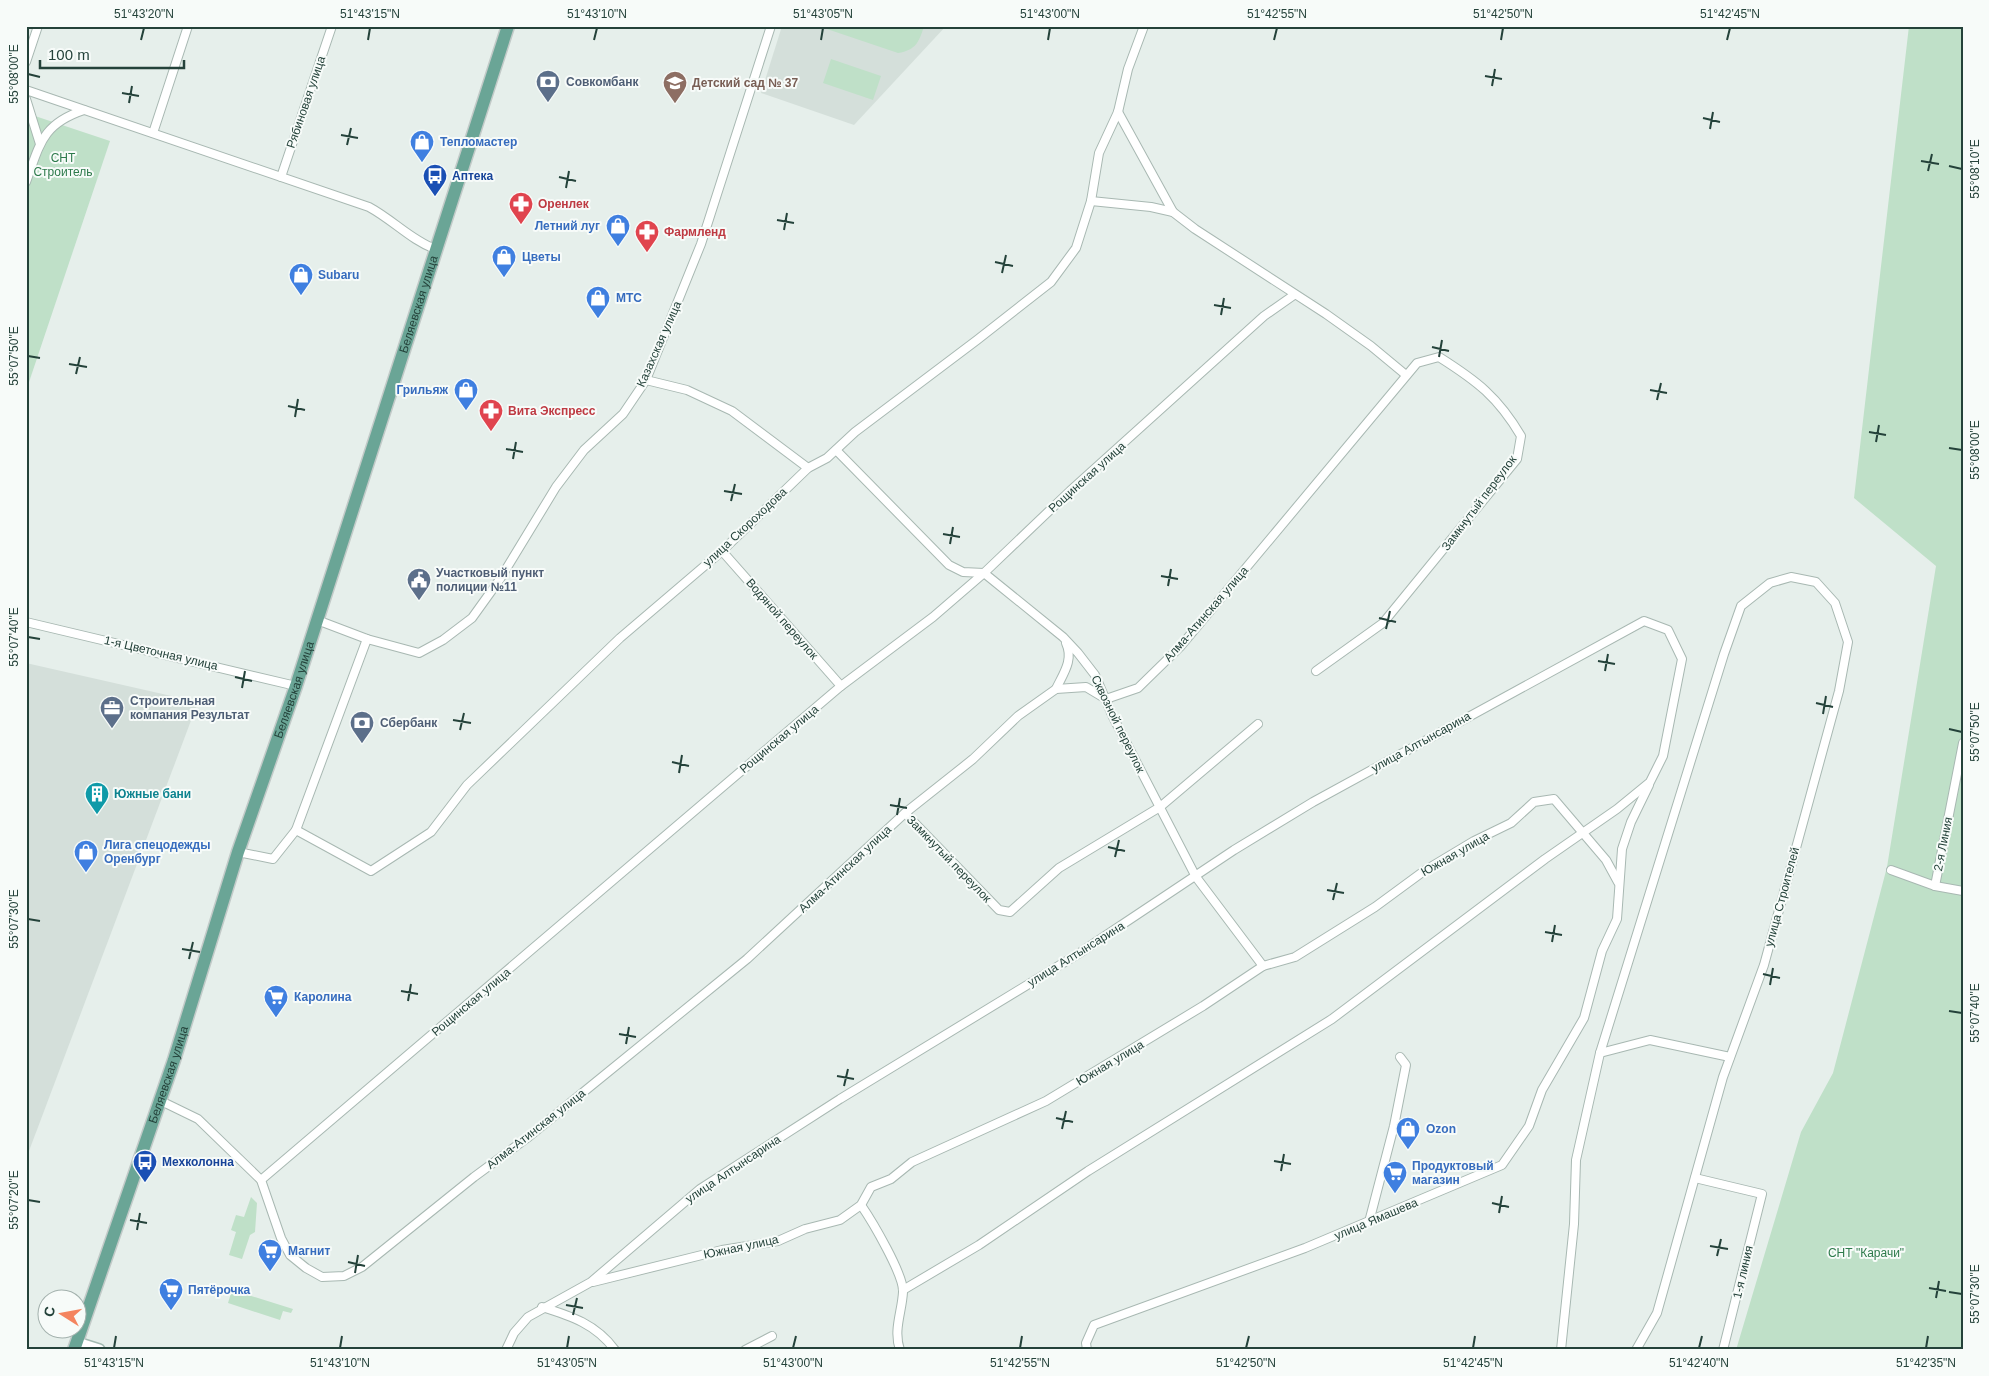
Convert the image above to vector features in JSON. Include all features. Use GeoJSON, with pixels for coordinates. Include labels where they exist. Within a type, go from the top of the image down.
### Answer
{"type":"FeatureCollection","features":[{"type":"Feature","properties":{"kind":"main road","name":"Беляевская улица"},"geometry":{"type":"LineString","coordinates":[[75,1346],[161,1101],[238,852],[296,686],[508,26]]}},
{"type":"Feature","properties":{"kind":"street"},"geometry":{"type":"LineString","coordinates":[[26,62],[38,26]]}},
{"type":"Feature","properties":{"kind":"street"},"geometry":{"type":"LineString","coordinates":[[153,134],[188,26]]}},
{"type":"Feature","properties":{"kind":"street","name":"Рябиновая улица"},"geometry":{"type":"LineString","coordinates":[[281,177],[332,26]]}},
{"type":"Feature","properties":{"kind":"street","name":"Казахская улица"},"geometry":{"type":"LineString","coordinates":[[367,639],[419,653],[443,640],[472,618],[500,579],[556,487],[584,450],[623,414],[646,380],[701,244],[771,26]]}},
{"type":"Feature","properties":{"kind":"street","name":"улица Скороходова"},"geometry":{"type":"LineString","coordinates":[[296,830],[371,872],[431,832],[467,785],[620,638],[722,551],[808,468],[836,450],[855,432],[1051,282],[1076,248],[1091,201],[1099,153],[1118,112],[1128,69],[1144,26]]}},
{"type":"Feature","properties":{"kind":"street"},"geometry":{"type":"LineString","coordinates":[[26,90],[369,207],[389,218],[421,244],[435,249]]}},
{"type":"Feature","properties":{"kind":"street"},"geometry":{"type":"LineString","coordinates":[[26,99],[40,144]]}},
{"type":"Feature","properties":{"kind":"street"},"geometry":{"type":"LineString","coordinates":[[26,182],[40,144],[49,129],[65,116],[84,110]]}},
{"type":"Feature","properties":{"kind":"street"},"geometry":{"type":"LineString","coordinates":[[1118,112],[1173,212],[1195,229],[1371,346],[1406,375]]}},
{"type":"Feature","properties":{"kind":"street"},"geometry":{"type":"LineString","coordinates":[[1091,201],[1151,207],[1173,212]]}},
{"type":"Feature","properties":{"kind":"street","name":"Рощинская улица"},"geometry":{"type":"LineString","coordinates":[[261,1180],[841,686],[933,617],[984,573],[1070,491],[1264,316],[1294,295]]}},
{"type":"Feature","properties":{"kind":"street","name":"Замкнутый переулок"},"geometry":{"type":"LineString","coordinates":[[1316,671],[1383,623],[1517,459],[1521,436],[1505,409],[1471,377],[1439,357],[1416,363],[1406,375]]}},
{"type":"Feature","properties":{"kind":"street","name":"Алма-Атинская улица"},"geometry":{"type":"LineString","coordinates":[[1106,699],[1138,688],[1180,647],[1406,375]]}},
{"type":"Feature","properties":{"kind":"street"},"geometry":{"type":"LineString","coordinates":[[646,380],[687,390],[732,411],[808,468]]}},
{"type":"Feature","properties":{"kind":"street"},"geometry":{"type":"LineString","coordinates":[[836,450],[949,565],[963,572],[984,573]]}},
{"type":"Feature","properties":{"kind":"street","name":"Водяной переулок"},"geometry":{"type":"LineString","coordinates":[[722,551],[841,686]]}},
{"type":"Feature","properties":{"kind":"street","name":"Сквозной переулок"},"geometry":{"type":"LineString","coordinates":[[984,573],[1063,637],[1095,674],[1196,877],[1263,966]]}},
{"type":"Feature","properties":{"kind":"street","name":"улица Строителей"},"geometry":{"type":"LineString","coordinates":[[1600,1053],[1660,854],[1741,606],[1770,584],[1791,577],[1816,582],[1835,603],[1848,642],[1839,691],[1764,965],[1722,1077],[1657,1312],[1636,1350]]}},
{"type":"Feature","properties":{"kind":"street"},"geometry":{"type":"LineString","coordinates":[[238,852],[273,859],[296,830],[367,639],[317,620]]}},
{"type":"Feature","properties":{"kind":"street","name":"улица Ямашева"},"geometry":{"type":"LineString","coordinates":[[1087,1350],[1086,1343],[1094,1325],[1368,1222],[1502,1164],[1529,1126],[1542,1090],[1584,1018],[1602,951],[1617,919],[1618,882],[1622,849],[1631,822],[1663,756],[1682,658],[1668,630],[1644,621]]}},
{"type":"Feature","properties":{"kind":"street","name":"улица Алтынсарина"},"geometry":{"type":"LineString","coordinates":[[506,1350],[514,1333],[528,1317],[542,1307],[590,1282],[700,1189],[840,1099],[1078,954],[1234,850],[1362,774],[1644,621]]}},
{"type":"Feature","properties":{"kind":"street","name":"1-я Цветочная улица"},"geometry":{"type":"LineString","coordinates":[[26,622],[296,686]]}},
{"type":"Feature","properties":{"kind":"street"},"geometry":{"type":"LineString","coordinates":[[1063,637],[1070,651],[1070,660],[1056,689],[1086,687],[1106,699]]}},
{"type":"Feature","properties":{"kind":"street","name":"Алма-Атинская улица"},"geometry":{"type":"LineString","coordinates":[[261,1180],[281,1238],[290,1255],[306,1268],[322,1277],[344,1276],[362,1267],[527,1138],[747,959],[905,814],[972,759],[1018,716],[1056,689]]}},
{"type":"Feature","properties":{"kind":"street","name":"Замкнутый переулок"},"geometry":{"type":"LineString","coordinates":[[905,814],[999,910],[1010,912],[1059,868],[1160,807],[1258,724]]}},
{"type":"Feature","properties":{"kind":"street","name":"2-я Линия"},"geometry":{"type":"LineString","coordinates":[[1935,886],[1963,743]]}},
{"type":"Feature","properties":{"kind":"street"},"geometry":{"type":"LineString","coordinates":[[904,1290],[979,1245],[1088,1171],[1332,1019],[1582,833],[1618,809],[1650,782]]}},
{"type":"Feature","properties":{"kind":"street","name":"Южная улица"},"geometry":{"type":"LineString","coordinates":[[590,1282],[722,1250],[778,1241],[804,1229],[840,1220],[861,1205],[871,1187],[891,1179],[912,1162],[1046,1101],[1203,1006],[1263,966],[1295,956],[1375,907],[1424,871],[1474,841],[1511,823],[1534,802],[1554,799],[1582,833]]}},
{"type":"Feature","properties":{"kind":"street"},"geometry":{"type":"LineString","coordinates":[[1582,833],[1606,860],[1618,882]]}},
{"type":"Feature","properties":{"kind":"street"},"geometry":{"type":"LineString","coordinates":[[1891,870],[1935,886],[1963,891]]}},
{"type":"Feature","properties":{"kind":"street"},"geometry":{"type":"LineString","coordinates":[[1561,1350],[1574,1224],[1576,1160],[1600,1053],[1650,1040],[1730,1057]]}},
{"type":"Feature","properties":{"kind":"street"},"geometry":{"type":"LineString","coordinates":[[1368,1222],[1394,1126],[1406,1065],[1400,1057]]}},
{"type":"Feature","properties":{"kind":"street"},"geometry":{"type":"LineString","coordinates":[[161,1101],[198,1119],[261,1180]]}},
{"type":"Feature","properties":{"kind":"street","name":"1-я линия"},"geometry":{"type":"LineString","coordinates":[[1694,1178],[1762,1194],[1723,1350]]}},
{"type":"Feature","properties":{"kind":"street"},"geometry":{"type":"LineString","coordinates":[[861,1205],[880,1233],[904,1290],[898,1319],[897,1341],[900,1350]]}},
{"type":"Feature","properties":{"kind":"street"},"geometry":{"type":"LineString","coordinates":[[542,1307],[588,1323],[607,1338],[615,1350]]}},
{"type":"Feature","properties":{"kind":"street"},"geometry":{"type":"LineString","coordinates":[[745,1350],[772,1336]]}},
{"type":"Feature","properties":{"kind":"street"},"geometry":{"type":"LineString","coordinates":[[75,1346],[98,1350]]}},
{"type":"Feature","properties":{"kind":"shaded area"},"geometry":{"type":"Polygon","coordinates":[[[782,26],[946,26],[854,125],[761,93],[782,26]]]}},
{"type":"Feature","properties":{"kind":"shaded area"},"geometry":{"type":"Polygon","coordinates":[[[26,663],[198,702],[26,1159],[26,663]]]}},
{"type":"Feature","properties":{"kind":"green space"},"geometry":{"type":"Polygon","coordinates":[[[818,26],[924,26],[916,44],[909,50],[898,53],[818,26]]]}},
{"type":"Feature","properties":{"kind":"green space","name":"СНТ \"Карачи\""},"geometry":{"type":"Polygon","coordinates":[[[1909,26],[1963,26],[1963,1350],[1736,1350],[1801,1132],[1833,1073],[1887,867],[1936,566],[1854,498],[1909,26]]]}},
{"type":"Feature","properties":{"kind":"green space"},"geometry":{"type":"Polygon","coordinates":[[[831,59],[881,76],[873,100],[823,83],[831,59]]]}},
{"type":"Feature","properties":{"kind":"green space","name":"СНТ Строитель"},"geometry":{"type":"Polygon","coordinates":[[[26,113],[110,141],[26,391],[26,113]]]}},
{"type":"Feature","properties":{"kind":"green space"},"geometry":{"type":"Polygon","coordinates":[[[251,1197],[257,1203],[255,1232],[250,1235],[242,1259],[229,1255],[236,1232],[231,1230],[236,1215],[244,1217],[251,1197]]]}},
{"type":"Feature","properties":{"kind":"green space"},"geometry":{"type":"Polygon","coordinates":[[[232,1290],[293,1309],[291,1313],[283,1311],[280,1320],[228,1303],[232,1290]]]}},
{"type":"Feature","properties":{"kind":"place","name":"Совкомбанк"},"geometry":{"type":"Point","coordinates":[548,103]}},
{"type":"Feature","properties":{"kind":"place","name":"Детский сад № 37"},"geometry":{"type":"Point","coordinates":[675,104]}},
{"type":"Feature","properties":{"kind":"place","name":"Тепломастер"},"geometry":{"type":"Point","coordinates":[422,163]}},
{"type":"Feature","properties":{"kind":"place","name":"Аптека"},"geometry":{"type":"Point","coordinates":[435,197]}},
{"type":"Feature","properties":{"kind":"place","name":"Оренлек"},"geometry":{"type":"Point","coordinates":[521,225]}},
{"type":"Feature","properties":{"kind":"place","name":"Летний луг"},"geometry":{"type":"Point","coordinates":[618,247]}},
{"type":"Feature","properties":{"kind":"place","name":"Фармленд"},"geometry":{"type":"Point","coordinates":[647,253]}},
{"type":"Feature","properties":{"kind":"place","name":"Цветы"},"geometry":{"type":"Point","coordinates":[504,278]}},
{"type":"Feature","properties":{"kind":"place","name":"Subaru"},"geometry":{"type":"Point","coordinates":[301,296]}},
{"type":"Feature","properties":{"kind":"place","name":"МТС"},"geometry":{"type":"Point","coordinates":[598,319]}},
{"type":"Feature","properties":{"kind":"place","name":"Грильяж"},"geometry":{"type":"Point","coordinates":[466,411]}},
{"type":"Feature","properties":{"kind":"place","name":"Вита Экспресс"},"geometry":{"type":"Point","coordinates":[491,432]}},
{"type":"Feature","properties":{"kind":"place","name":"Участковый пункт полиции №11"},"geometry":{"type":"Point","coordinates":[419,601]}},
{"type":"Feature","properties":{"kind":"place","name":"Строительная компания Результат"},"geometry":{"type":"Point","coordinates":[112,729]}},
{"type":"Feature","properties":{"kind":"place","name":"Сбербанк"},"geometry":{"type":"Point","coordinates":[362,744]}},
{"type":"Feature","properties":{"kind":"place","name":"Южные бани"},"geometry":{"type":"Point","coordinates":[97,815]}},
{"type":"Feature","properties":{"kind":"place","name":"Лига спецодежды Оренбург"},"geometry":{"type":"Point","coordinates":[86,873]}},
{"type":"Feature","properties":{"kind":"place","name":"Каролина"},"geometry":{"type":"Point","coordinates":[276,1018]}},
{"type":"Feature","properties":{"kind":"place","name":"Ozon"},"geometry":{"type":"Point","coordinates":[1408,1150]}},
{"type":"Feature","properties":{"kind":"place","name":"Мехколонна"},"geometry":{"type":"Point","coordinates":[145,1183]}},
{"type":"Feature","properties":{"kind":"place","name":"Продуктовый магазин"},"geometry":{"type":"Point","coordinates":[1395,1194]}},
{"type":"Feature","properties":{"kind":"place","name":"Магнит"},"geometry":{"type":"Point","coordinates":[270,1272]}},
{"type":"Feature","properties":{"kind":"place","name":"Пятёрочка"},"geometry":{"type":"Point","coordinates":[171,1311]}}]}
